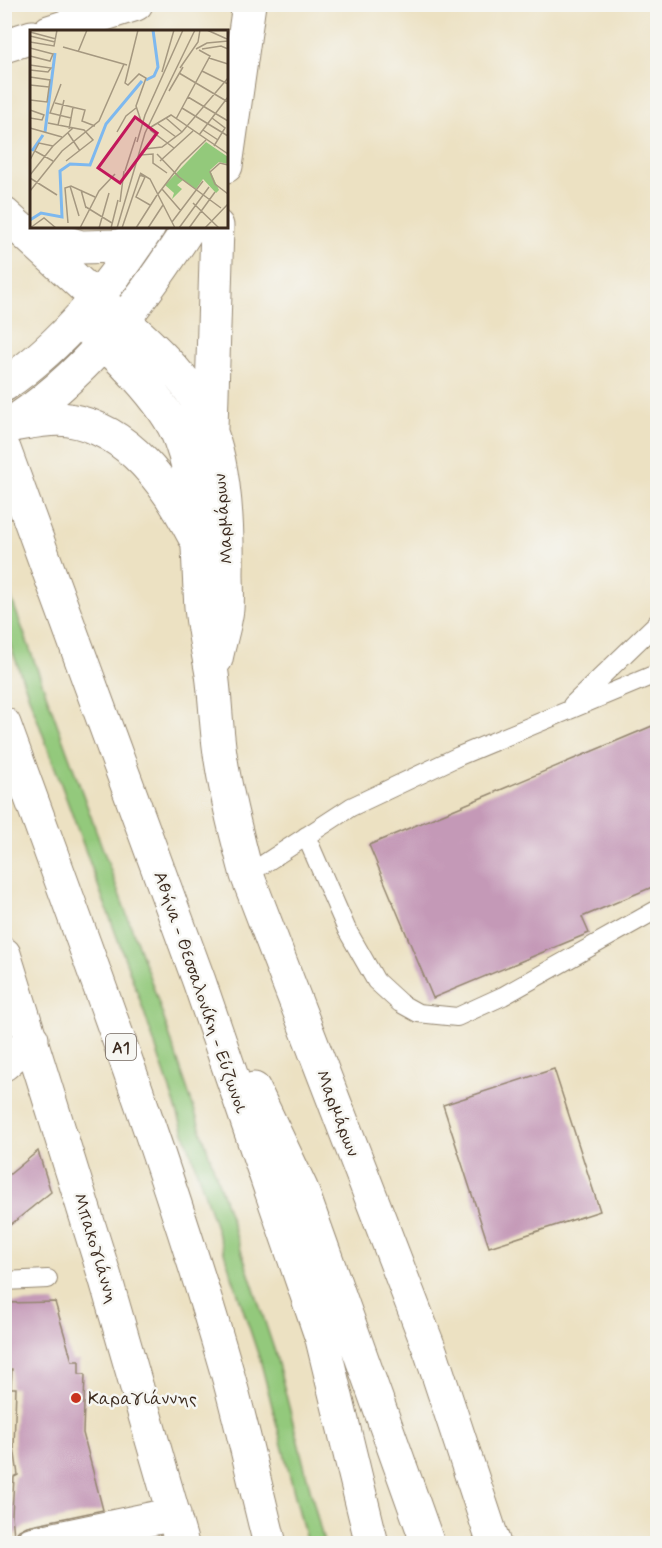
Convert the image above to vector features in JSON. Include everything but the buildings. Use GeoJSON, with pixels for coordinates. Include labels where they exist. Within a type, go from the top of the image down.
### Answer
{"type":"FeatureCollection","features":[{"type":"Feature","properties":{"kind":"main road"},"geometry":{"type":"LineString","coordinates":[[54,30],[101,9],[136,4]]}},
{"type":"Feature","properties":{"kind":"main road"},"geometry":{"type":"LineString","coordinates":[[228,152],[249,4]]}},
{"type":"Feature","properties":{"kind":"main road"},"geometry":{"type":"LineString","coordinates":[[4,46],[30,38]]}},
{"type":"Feature","properties":{"kind":"main road"},"geometry":{"type":"LineString","coordinates":[[228,85],[241,61]]}},
{"type":"Feature","properties":{"kind":"main road"},"geometry":{"type":"LineString","coordinates":[[12,221],[30,228]]}},
{"type":"Feature","properties":{"kind":"main road","name":"Μαρμάρων"},"geometry":{"type":"LineString","coordinates":[[12,221],[87,309],[114,332],[180,377],[199,403],[211,433],[224,490],[228,544],[227,610],[212,675]]}},
{"type":"Feature","properties":{"kind":"main road"},"geometry":{"type":"LineString","coordinates":[[31,228],[81,247],[118,246],[144,233]]}},
{"type":"Feature","properties":{"kind":"main road"},"geometry":{"type":"LineString","coordinates":[[6,434],[75,374],[114,332],[189,228]]}},
{"type":"Feature","properties":{"kind":"main road"},"geometry":{"type":"LineString","coordinates":[[211,433],[217,228]]}},
{"type":"Feature","properties":{"kind":"main road"},"geometry":{"type":"LineString","coordinates":[[4,385],[50,350],[87,309],[144,233]]}},
{"type":"Feature","properties":{"kind":"main road","name":"Μαρμάρων"},"geometry":{"type":"LineString","coordinates":[[114,332],[169,417],[180,440],[194,493],[201,607],[212,675],[221,758],[231,815],[247,875],[431,1353],[494,1544]]}},
{"type":"Feature","properties":{"kind":"main road"},"geometry":{"type":"LineString","coordinates":[[6,434],[38,420],[70,420],[90,426],[121,442],[158,477],[179,508],[198,545]]}},
{"type":"Feature","properties":{"kind":"main road","name":"Αθήνα - Θεσσαλονίκη - Εύζωνοι"},"geometry":{"type":"LineString","coordinates":[[6,434],[17,482],[199,981],[322,1339],[372,1544]]}},
{"type":"Feature","properties":{"kind":"main road","name":"Α1"},"geometry":{"type":"LineString","coordinates":[[4,724],[105,1002],[174,1202],[227,1373],[270,1544]]}},
{"type":"Feature","properties":{"kind":"main road","name":"Μπακογιάννη"},"geometry":{"type":"LineString","coordinates":[[4,954],[105,1277],[178,1529]]}},
{"type":"Feature","properties":{"kind":"main road"},"geometry":{"type":"LineString","coordinates":[[199,981],[267,1114],[301,1188],[428,1544]]}},
{"type":"Feature","properties":{"kind":"main road"},"geometry":{"type":"LineString","coordinates":[[4,1064],[32,1039]]}},
{"type":"Feature","properties":{"kind":"main road"},"geometry":{"type":"LineString","coordinates":[[31,1544],[178,1529]]}},
{"type":"Feature","properties":{"kind":"lane"},"geometry":{"type":"LineString","coordinates":[[564,712],[657,622]]}},
{"type":"Feature","properties":{"kind":"lane"},"geometry":{"type":"LineString","coordinates":[[247,875],[351,807],[459,756],[657,672]]}},
{"type":"Feature","properties":{"kind":"lane"},"geometry":{"type":"LineString","coordinates":[[306,836],[347,930],[376,981],[400,1003],[418,1013],[457,1017],[503,996],[657,909]]}},
{"type":"Feature","properties":{"kind":"lane"},"geometry":{"type":"LineString","coordinates":[[4,1281],[48,1279]]}},
{"type":"Feature","properties":{"kind":"green space"},"geometry":{"type":"Polygon","coordinates":[[[5,581],[155,992],[275,1352],[324,1543],[307,1543],[261,1363],[140,1000],[5,631],[5,581]]]}},
{"type":"Feature","properties":{"kind":"place","name":"Καραγιάννης"},"geometry":{"type":"Point","coordinates":[76,1398]}}]}
